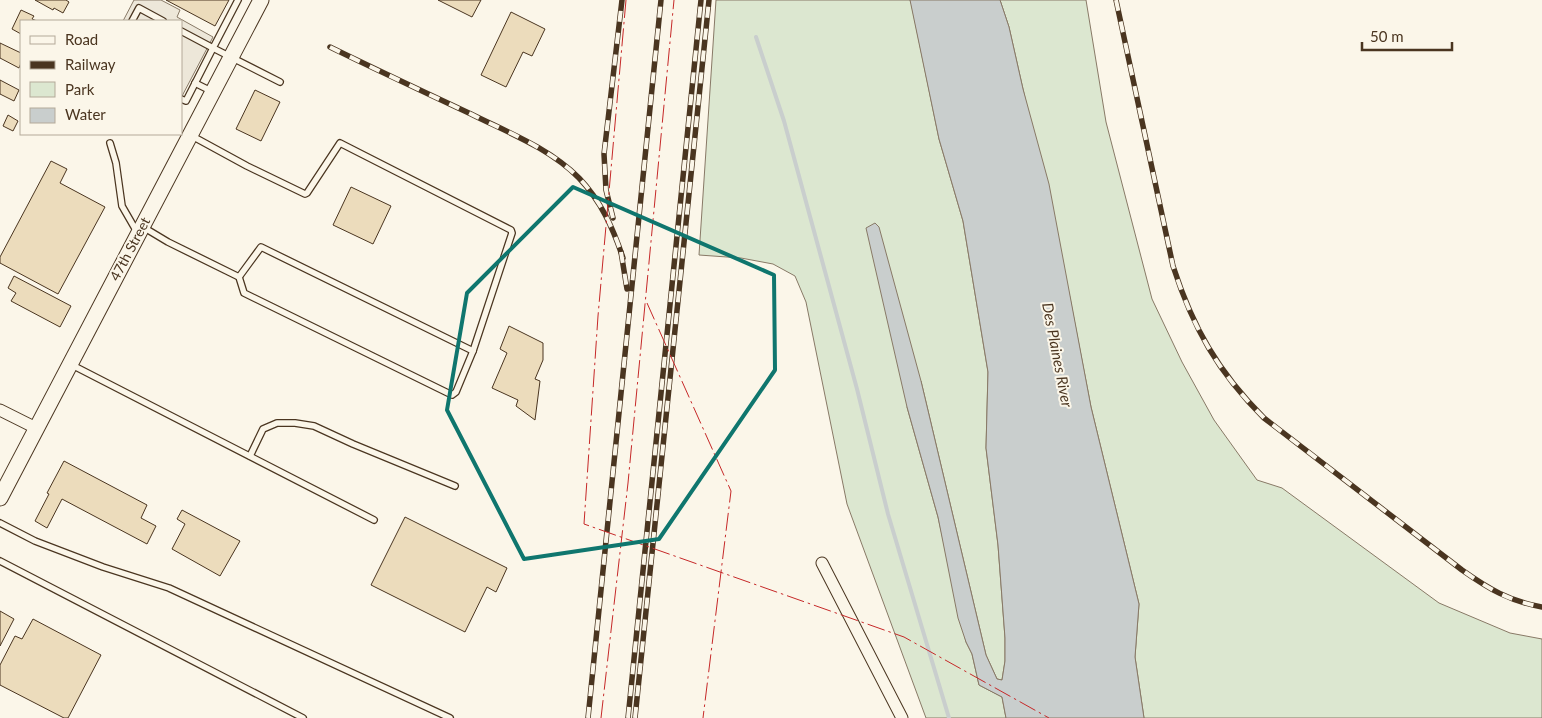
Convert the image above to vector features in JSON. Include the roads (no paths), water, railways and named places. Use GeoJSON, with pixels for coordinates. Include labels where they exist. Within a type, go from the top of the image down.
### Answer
{"type":"FeatureCollection","features":[{"type":"Feature","properties":{"kind":"main road","name":"47th Street"},"geometry":{"type":"LineString","coordinates":[[2,489],[70,364],[261,0]]}},
{"type":"Feature","properties":{"kind":"street"},"geometry":{"type":"LineString","coordinates":[[0,410],[36,428]]}},
{"type":"Feature","properties":{"kind":"street"},"geometry":{"type":"LineString","coordinates":[[822,563],[902,718]]}},
{"type":"Feature","properties":{"kind":"lane"},"geometry":{"type":"LineString","coordinates":[[182,99],[186,101],[238,0]]}},
{"type":"Feature","properties":{"kind":"lane"},"geometry":{"type":"LineString","coordinates":[[132,20],[138,8],[162,20]]}},
{"type":"Feature","properties":{"kind":"lane"},"geometry":{"type":"LineString","coordinates":[[182,32],[280,82]]}},
{"type":"Feature","properties":{"kind":"lane"},"geometry":{"type":"LineString","coordinates":[[195,83],[213,92]]}},
{"type":"Feature","properties":{"kind":"lane"},"geometry":{"type":"LineString","coordinates":[[110,144],[116,163],[122,206],[140,230],[239,277],[244,293],[452,395],[456,392],[473,351],[512,233],[511,230],[340,143],[305,194],[247,166],[190,135]]}},
{"type":"Feature","properties":{"kind":"lane"},"geometry":{"type":"LineString","coordinates":[[239,277],[261,247],[473,351]]}},
{"type":"Feature","properties":{"kind":"lane"},"geometry":{"type":"LineString","coordinates":[[70,364],[374,520]]}},
{"type":"Feature","properties":{"kind":"lane"},"geometry":{"type":"LineString","coordinates":[[250,456],[264,429],[278,423],[294,422],[314,426],[455,486]]}},
{"type":"Feature","properties":{"kind":"lane"},"geometry":{"type":"LineString","coordinates":[[0,523],[35,541],[103,567],[169,588],[450,718]]}},
{"type":"Feature","properties":{"kind":"lane"},"geometry":{"type":"LineString","coordinates":[[0,561],[303,718]]}},
{"type":"Feature","properties":{"kind":"water","name":"Des Plaines River"},"geometry":{"type":"Polygon","coordinates":[[[910,0],[1000,0],[1009,27],[1023,89],[1049,184],[1091,407],[1139,604],[1135,657],[1144,718],[1006,718],[1002,697],[979,685],[972,654],[958,618],[938,517],[907,407],[866,228],[875,223],[879,227],[921,381],[986,655],[997,679],[1002,680],[1005,661],[1005,638],[998,545],[986,448],[988,372],[963,221],[939,139],[910,0]]]}},
{"type":"Feature","properties":{"kind":"waterway"},"geometry":{"type":"LineString","coordinates":[[756,37],[784,121],[857,389],[888,514],[949,718]]}},
{"type":"Feature","properties":{"kind":"railway"},"geometry":{"type":"LineString","coordinates":[[613,218],[606,190],[604,154],[622,0]]}},
{"type":"Feature","properties":{"kind":"railway"},"geometry":{"type":"LineString","coordinates":[[588,718],[661,0]]}},
{"type":"Feature","properties":{"kind":"railway"},"geometry":{"type":"LineString","coordinates":[[628,718],[701,0]]}},
{"type":"Feature","properties":{"kind":"railway"},"geometry":{"type":"LineString","coordinates":[[635,718],[709,0]]}},
{"type":"Feature","properties":{"kind":"railway"},"geometry":{"type":"LineString","coordinates":[[1116,0],[1173,266],[1198,329],[1220,366],[1233,384],[1264,418],[1462,570],[1500,593],[1519,601],[1542,607]]}},
{"type":"Feature","properties":{"kind":"railway"},"geometry":{"type":"LineString","coordinates":[[330,47],[514,135],[555,158],[579,178],[594,196],[615,236],[623,258]]}},
{"type":"Feature","properties":{"kind":"railway"},"geometry":{"type":"LineString","coordinates":[[621,252],[627,289]]}}]}
